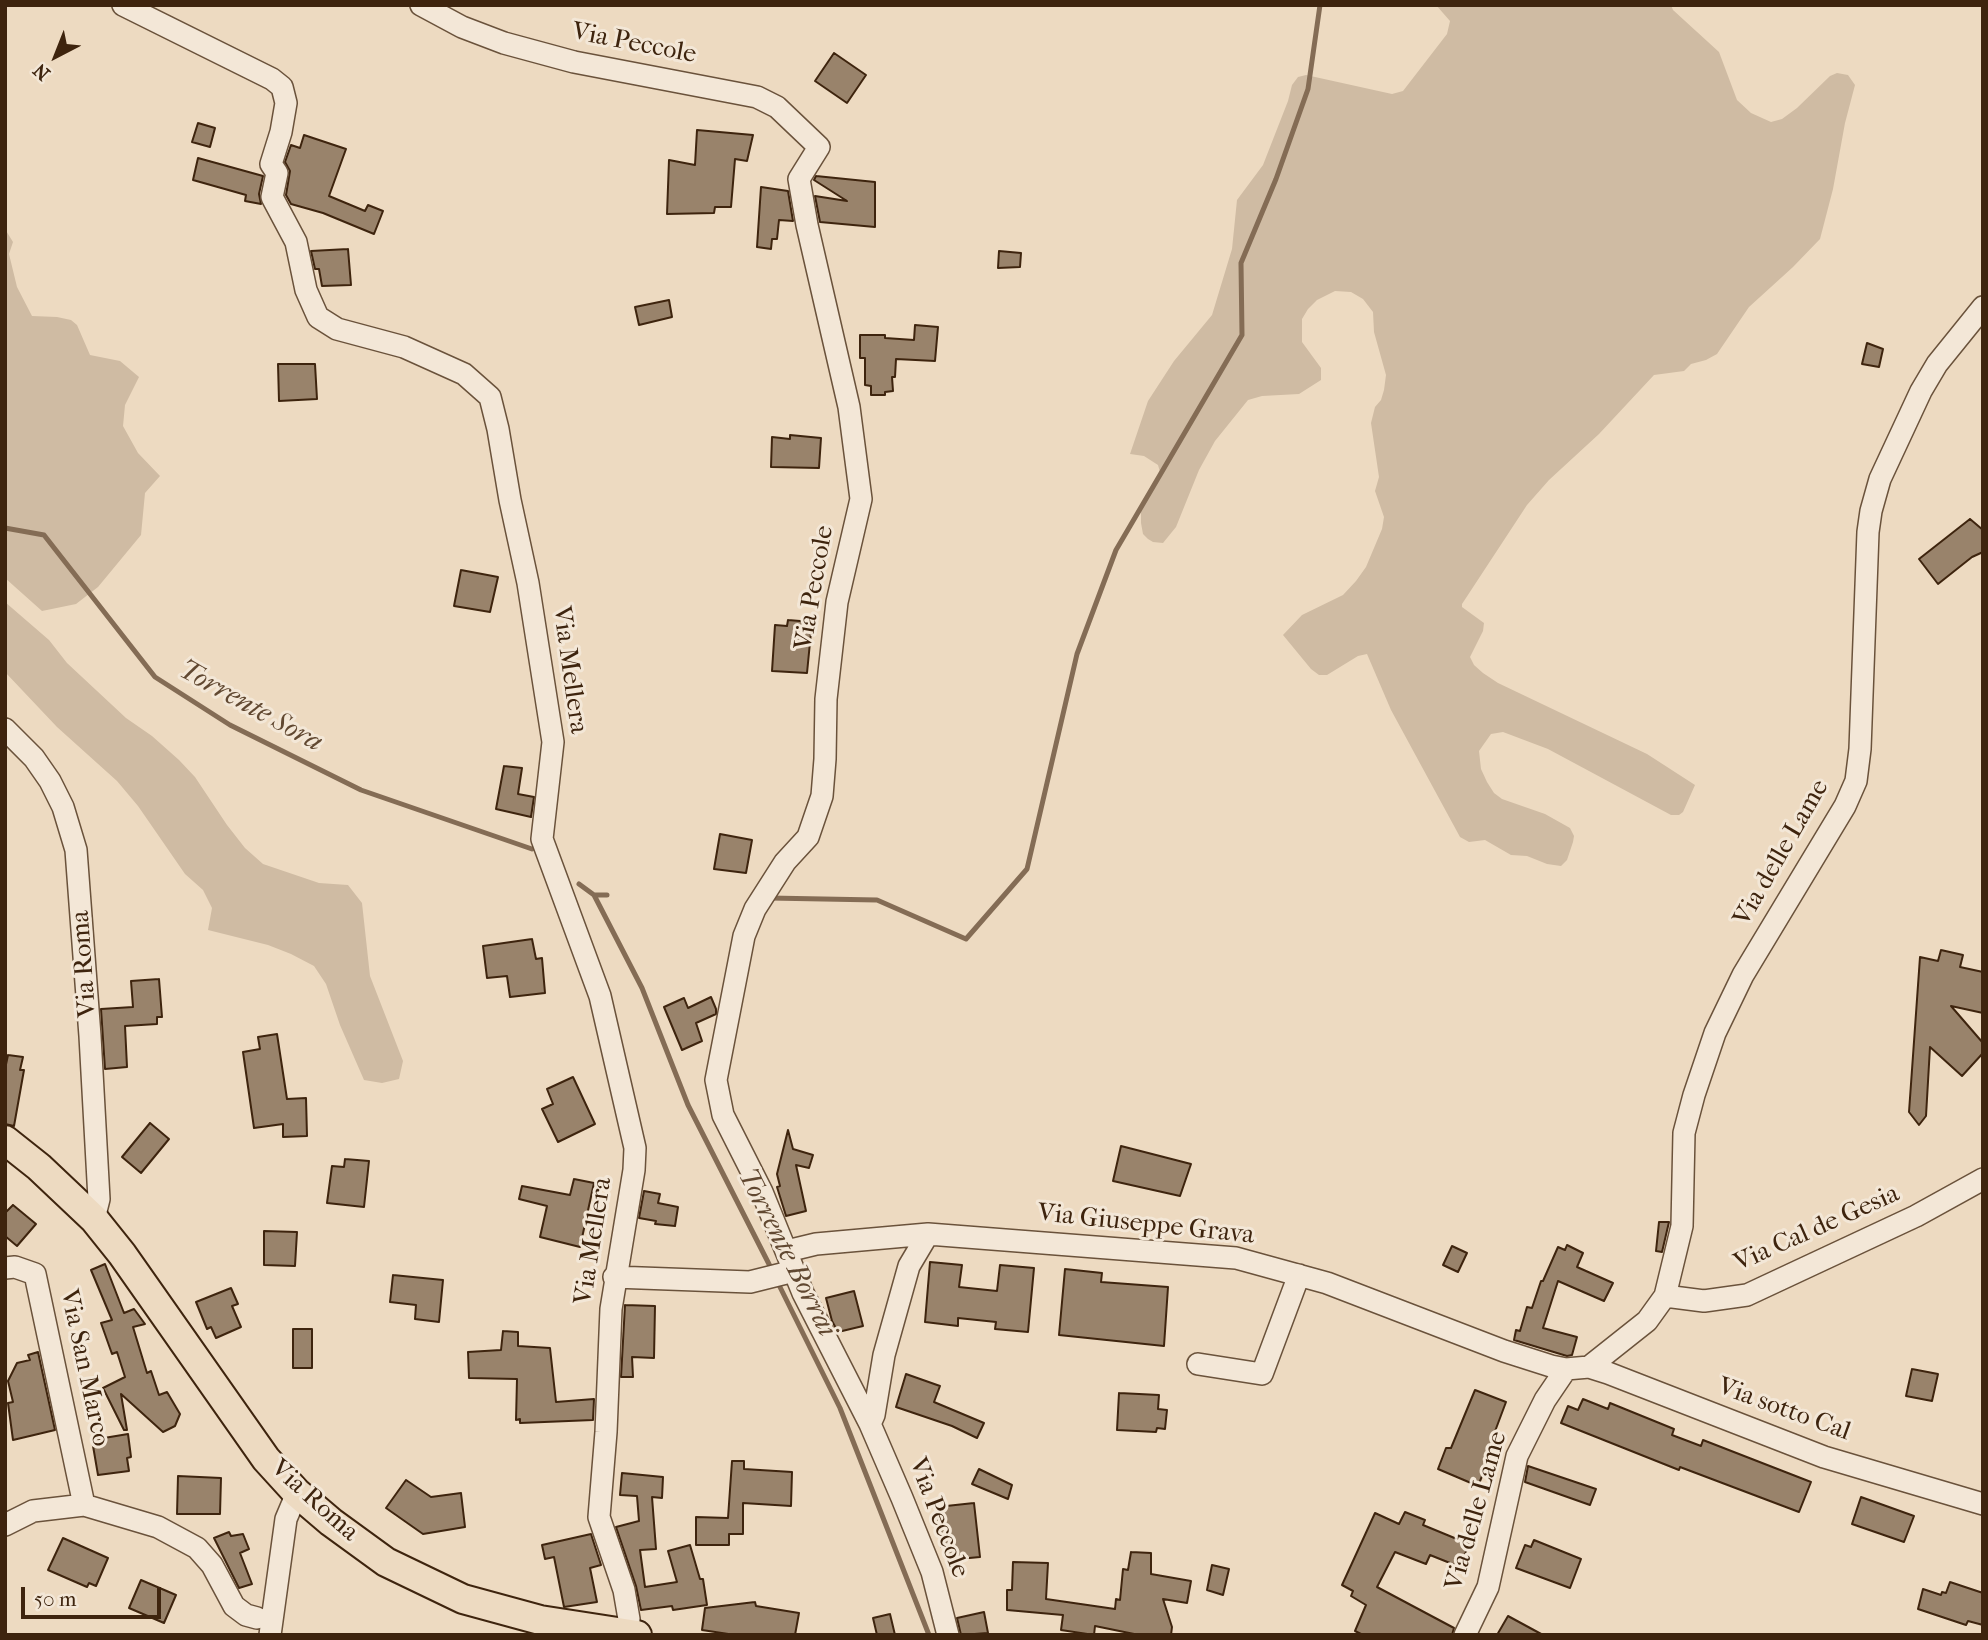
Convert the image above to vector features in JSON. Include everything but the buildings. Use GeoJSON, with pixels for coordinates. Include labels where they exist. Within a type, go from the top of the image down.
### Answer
{"type":"FeatureCollection","features":[{"type":"Feature","properties":{"kind":"main road","name":"Via Roma"},"geometry":{"type":"LineString","coordinates":[[5,1140],[39,1167],[94,1219],[122,1254],[266,1459],[297,1493],[331,1522],[386,1562],[463,1600],[540,1620],[633,1634]]}},
{"type":"Feature","properties":{"kind":"street","name":"Via Mellera"},"geometry":{"type":"LineString","coordinates":[[122,5],[272,79],[282,87],[286,103],[271,164],[277,173],[272,197],[296,242],[306,289],[318,317],[337,328],[404,347],[464,374],[490,397],[528,583],[553,742],[542,839],[600,996],[635,1148],[634,1170],[614,1277],[599,1517],[624,1590],[633,1634]]}},
{"type":"Feature","properties":{"kind":"street","name":"Via Peccole"},"geometry":{"type":"LineString","coordinates":[[421,5],[462,27],[504,43],[574,62],[757,97],[777,107],[819,147],[799,178],[807,225],[849,407],[861,499],[837,602],[826,699],[822,796],[808,837],[785,862],[755,909],[744,936],[716,1080],[723,1115],[762,1192],[788,1266],[870,1423],[932,1572],[948,1635]]}},
{"type":"Feature","properties":{"kind":"street","name":"Via delle Lame"},"geometry":{"type":"LineString","coordinates":[[1589,1367],[1647,1321],[1665,1296],[1682,1226],[1684,1133],[1715,1033],[1743,975],[1845,806],[1856,781],[1860,749],[1868,532],[1880,479],[1921,391],[1937,365],[1983,307]]}},
{"type":"Feature","properties":{"kind":"street","name":"Via Roma"},"geometry":{"type":"LineString","coordinates":[[5,729],[34,758],[50,781],[76,849],[99,1199],[94,1219]]}},
{"type":"Feature","properties":{"kind":"street","name":"Via Cal de Gesia"},"geometry":{"type":"LineString","coordinates":[[1665,1296],[1704,1301],[1748,1294],[1916,1216],[1983,1179]]}},
{"type":"Feature","properties":{"kind":"street","name":"Via Giuseppe Grava"},"geometry":{"type":"LineString","coordinates":[[614,1277],[750,1282],[788,1266],[816,1244],[928,1234],[1236,1258],[1327,1283],[1504,1351],[1566,1369]]}},
{"type":"Feature","properties":{"kind":"street"},"geometry":{"type":"LineString","coordinates":[[870,1423],[874,1415],[884,1355],[909,1265],[928,1234]]}},
{"type":"Feature","properties":{"kind":"street","name":"Via San Marco"},"geometry":{"type":"LineString","coordinates":[[5,1268],[15,1267],[35,1273],[84,1505]]}},
{"type":"Feature","properties":{"kind":"street"},"geometry":{"type":"LineString","coordinates":[[1198,1364],[1262,1374],[1299,1275]]}},
{"type":"Feature","properties":{"kind":"street","name":"Via sotto Cal"},"geometry":{"type":"LineString","coordinates":[[1566,1369],[1589,1367],[1824,1457],[1983,1504]]}},
{"type":"Feature","properties":{"kind":"street","name":"Via delle Lame"},"geometry":{"type":"LineString","coordinates":[[1465,1635],[1488,1587],[1517,1456],[1545,1399],[1566,1369]]}},
{"type":"Feature","properties":{"kind":"street"},"geometry":{"type":"LineString","coordinates":[[261,1629],[273,1565],[281,1556],[286,1518],[297,1493]]}},
{"type":"Feature","properties":{"kind":"street"},"geometry":{"type":"LineString","coordinates":[[5,1525],[33,1511],[84,1505],[158,1527],[197,1548],[212,1565],[234,1606],[261,1629]]}},
{"type":"Feature","properties":{"kind":"shaded area"},"geometry":{"type":"Polygon","coordinates":[[[1436,5],[1671,5],[1673,10],[1719,52],[1737,100],[1751,113],[1771,122],[1782,119],[1797,108],[1830,76],[1837,73],[1848,75],[1855,85],[1820,239],[1749,307],[1717,354],[1691,364],[1684,371],[1654,375],[1599,434],[1549,480],[1527,505],[1462,604],[1462,607],[1484,623],[1483,631],[1470,657],[1483,673],[1498,683],[1647,754],[1695,785],[1683,812],[1671,815],[1548,749],[1503,732],[1491,734],[1479,751],[1481,769],[1487,782],[1502,799],[1545,814],[1570,828],[1574,836],[1573,842],[1567,860],[1561,866],[1527,856],[1511,855],[1485,840],[1469,842],[1460,837],[1391,710],[1367,654],[1358,656],[1327,675],[1319,675],[1283,635],[1302,615],[1343,595],[1366,567],[1382,529],[1384,517],[1375,491],[1379,477],[1371,423],[1375,407],[1381,400],[1386,375],[1374,332],[1373,312],[1363,299],[1351,292],[1335,291],[1317,300],[1308,309],[1302,319],[1302,342],[1321,368],[1321,380],[1299,394],[1262,396],[1248,400],[1215,441],[1199,470],[1176,527],[1163,543],[1148,539],[1143,534],[1141,523],[1141,508],[1160,472],[1158,465],[1144,456],[1130,454],[1148,401],[1174,361],[1212,315],[1232,249],[1237,200],[1263,165],[1292,85],[1298,77],[1306,75],[1392,94],[1403,91],[1447,34],[1450,21],[1436,5]]]}},
{"type":"Feature","properties":{"kind":"shaded area"},"geometry":{"type":"Polygon","coordinates":[[[5,229],[13,242],[9,254],[17,287],[32,316],[71,320],[77,325],[90,355],[120,361],[139,377],[125,405],[123,426],[138,453],[160,476],[145,493],[141,535],[98,587],[76,604],[42,611],[5,578],[5,229]]]}},
{"type":"Feature","properties":{"kind":"shaded area"},"geometry":{"type":"Polygon","coordinates":[[[5,602],[49,640],[67,663],[126,718],[179,760],[195,777],[245,848],[263,864],[319,883],[348,885],[362,903],[370,976],[403,1061],[399,1079],[382,1083],[364,1080],[326,984],[314,966],[268,945],[208,930],[212,908],[203,890],[185,874],[138,806],[117,781],[57,727],[5,672],[5,602]]]}},
{"type":"Feature","properties":{"kind":"waterway"},"geometry":{"type":"LineString","coordinates":[[769,898],[877,900],[966,939],[1027,869],[1077,654],[1116,550],[1242,335],[1241,263],[1276,179],[1308,89],[1320,5]]}},
{"type":"Feature","properties":{"kind":"waterway","name":"Torrente Sora"},"geometry":{"type":"LineString","coordinates":[[5,528],[44,535],[155,677],[230,725],[361,790],[532,849]]}},
{"type":"Feature","properties":{"kind":"waterway","name":"Torrente Borrai"},"geometry":{"type":"LineString","coordinates":[[579,884],[594,895],[607,895]]}},
{"type":"Feature","properties":{"kind":"waterway","name":"Torrente Borrai"},"geometry":{"type":"LineString","coordinates":[[594,895],[642,988],[688,1105],[773,1272]]}},
{"type":"Feature","properties":{"kind":"waterway","name":"Torrente Borrai"},"geometry":{"type":"LineString","coordinates":[[777,1281],[840,1408],[929,1635]]}}]}
